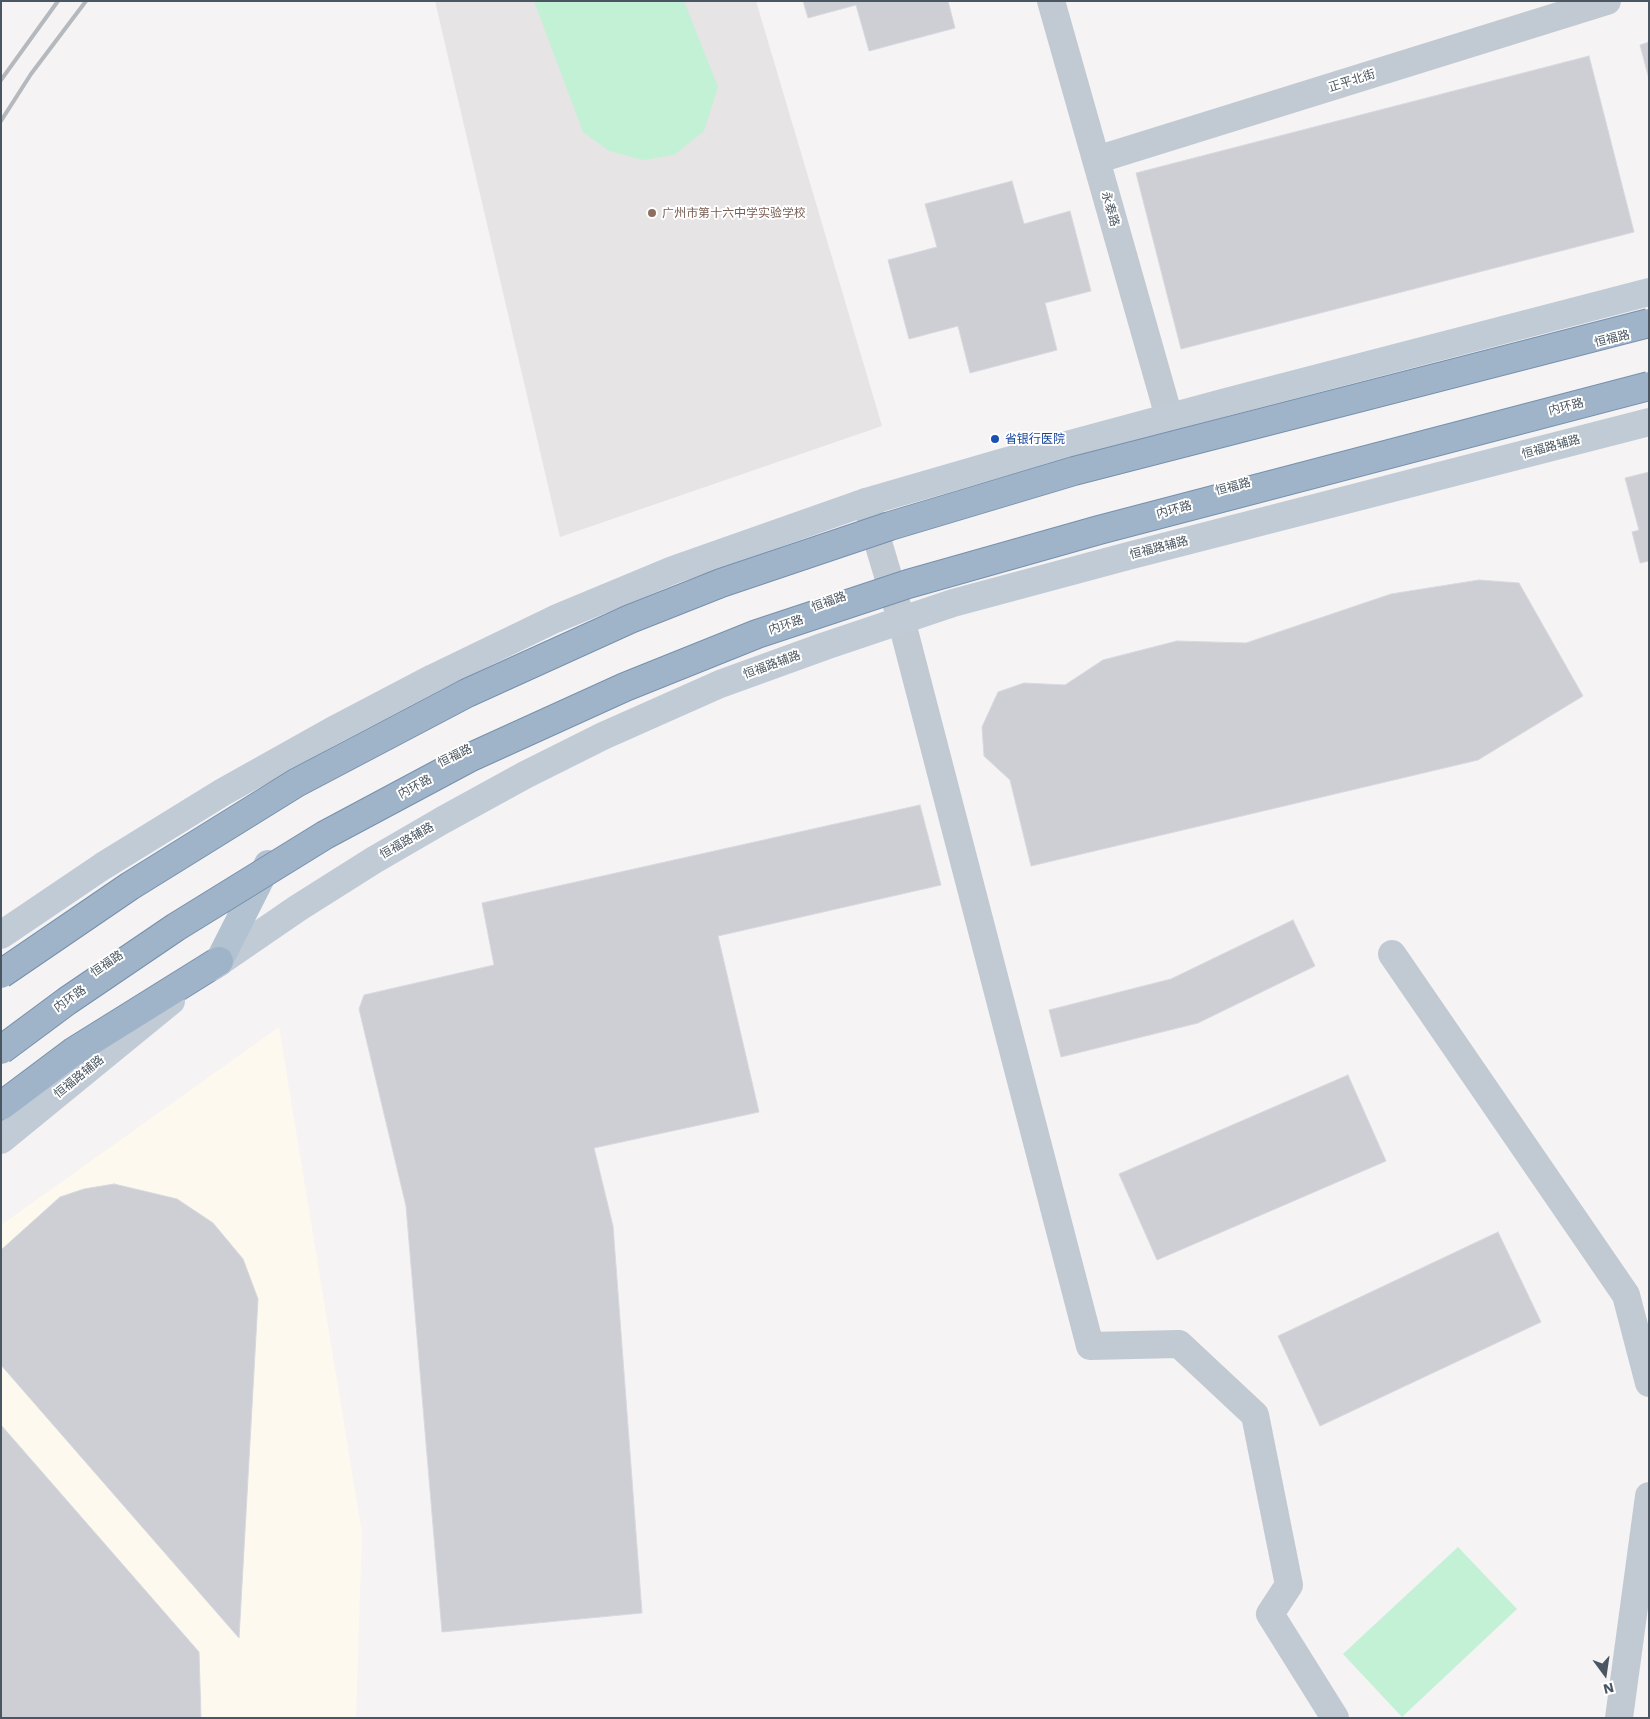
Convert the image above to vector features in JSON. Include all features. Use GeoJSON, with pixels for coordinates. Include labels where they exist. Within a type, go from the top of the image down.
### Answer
{"type":"FeatureCollection","features":[{"type":"Feature","properties":{"kind":"highway"},"geometry":{"type":"LineString","coordinates":[[1,974],[130,886],[296,783],[467,692],[630,619],[721,583],[874,531],[1074,471],[1649,323]]}},
{"type":"Feature","properties":{"kind":"highway","name":"内环路"},"geometry":{"type":"LineString","coordinates":[[1,1050],[67,1001],[176,927],[325,835],[471,757],[633,683],[757,634],[908,584],[1128,523],[1649,386]]}},
{"type":"Feature","properties":{"kind":"highway"},"geometry":{"type":"LineString","coordinates":[[1,1106],[73,1052],[219,961]]}},
{"type":"Feature","properties":{"kind":"main road"},"geometry":{"type":"LineString","coordinates":[[1,935],[103,866],[223,792],[332,731],[433,678],[555,619],[672,570],[866,502],[1004,462],[1649,292]]}},
{"type":"Feature","properties":{"kind":"main road","name":"恒福路"},"geometry":{"type":"LineString","coordinates":[[1,983],[134,892],[264,810],[340,766],[453,707],[564,655],[721,591],[814,555],[1087,474],[1649,329]]}},
{"type":"Feature","properties":{"kind":"main road","name":"恒福路"},"geometry":{"type":"LineString","coordinates":[[1,1039],[60,995],[191,908],[327,824],[452,757],[695,649],[890,580],[993,550],[1649,377]]}},
{"type":"Feature","properties":{"kind":"main road","name":"恒福路辅路"},"geometry":{"type":"LineString","coordinates":[[1,1140],[219,961],[374,860],[543,766],[603,736],[720,684],[901,619],[953,603],[1649,422]]}},
{"type":"Feature","properties":{"kind":"main road"},"geometry":{"type":"LineString","coordinates":[[219,961],[270,859]]}},
{"type":"Feature","properties":{"kind":"street","name":"永泰路"},"geometry":{"type":"LineString","coordinates":[[1051,1],[1169,417]]}},
{"type":"Feature","properties":{"kind":"street","name":"正平北街"},"geometry":{"type":"LineString","coordinates":[[1096,160],[1607,1]]}},
{"type":"Feature","properties":{"kind":"street"},"geometry":{"type":"LineString","coordinates":[[866,502],[901,619],[1090,1346],[1179,1344],[1255,1415],[1289,1585],[1270,1614],[1335,1718]]}},
{"type":"Feature","properties":{"kind":"street"},"geometry":{"type":"LineString","coordinates":[[1392,954],[1626,1296],[1649,1383]]}},
{"type":"Feature","properties":{"kind":"street"},"geometry":{"type":"LineString","coordinates":[[1619,1718],[1649,1496]]}},
{"type":"Feature","properties":{"kind":"shaded area","name":"广州市第十六中学实验学校"},"geometry":{"type":"Polygon","coordinates":[[[435,1],[756,1],[882,426],[560,537],[435,1]]]}},
{"type":"Feature","properties":{"kind":"shaded area"},"geometry":{"type":"Polygon","coordinates":[[[279,1027],[362,1533],[356,1718],[1,1718],[1,1225],[279,1027]]]}},
{"type":"Feature","properties":{"kind":"green space"},"geometry":{"type":"Polygon","coordinates":[[[534,1],[684,1],[718,87],[704,131],[674,155],[643,160],[609,151],[583,132],[534,1]]]}},
{"type":"Feature","properties":{"kind":"green space"},"geometry":{"type":"Polygon","coordinates":[[[1458,1547],[1517,1609],[1402,1717],[1343,1654],[1458,1547]]]}},
{"type":"Feature","properties":{"kind":"building"},"geometry":{"type":"Polygon","coordinates":[[[803,1],[948,1],[955,28],[869,51],[856,5],[808,18],[803,1]]]}},
{"type":"Feature","properties":{"kind":"building"},"geometry":{"type":"Polygon","coordinates":[[[1649,42],[1649,79],[1640,45],[1649,42]]]}},
{"type":"Feature","properties":{"kind":"building"},"geometry":{"type":"Polygon","coordinates":[[[1589,56],[1634,232],[1181,349],[1136,173],[1589,56]]]}},
{"type":"Feature","properties":{"kind":"building"},"geometry":{"type":"Polygon","coordinates":[[[1012,181],[1024,224],[1070,211],[1091,291],[1045,303],[1057,350],[970,373],[958,326],[909,339],[888,260],[937,247],[925,204],[1012,181]]]}},
{"type":"Feature","properties":{"kind":"building"},"geometry":{"type":"Polygon","coordinates":[[[1649,472],[1649,561],[1640,563],[1632,532],[1639,530],[1625,478],[1649,472]]]}},
{"type":"Feature","properties":{"kind":"building"},"geometry":{"type":"Polygon","coordinates":[[[1479,580],[1519,583],[1583,696],[1478,760],[1031,866],[1010,780],[984,756],[982,727],[998,692],[1024,683],[1065,685],[1103,660],[1177,641],[1246,643],[1391,594],[1479,580]]]}},
{"type":"Feature","properties":{"kind":"building"},"geometry":{"type":"Polygon","coordinates":[[[920,805],[941,885],[718,936],[759,1112],[594,1148],[613,1226],[642,1613],[442,1632],[406,1206],[359,1009],[364,995],[494,965],[482,903],[920,805]]]}},
{"type":"Feature","properties":{"kind":"building"},"geometry":{"type":"Polygon","coordinates":[[[1293,920],[1315,966],[1198,1023],[1061,1057],[1049,1010],[1171,979],[1293,920]]]}},
{"type":"Feature","properties":{"kind":"building"},"geometry":{"type":"Polygon","coordinates":[[[1348,1075],[1386,1161],[1157,1260],[1119,1174],[1348,1075]]]}},
{"type":"Feature","properties":{"kind":"building"},"geometry":{"type":"Polygon","coordinates":[[[114,1184],[177,1199],[213,1223],[243,1259],[258,1299],[239,1638],[1,1365],[1,1250],[60,1197],[84,1189],[114,1184]]]}},
{"type":"Feature","properties":{"kind":"building"},"geometry":{"type":"Polygon","coordinates":[[[1498,1232],[1541,1322],[1320,1426],[1278,1336],[1498,1232]]]}},
{"type":"Feature","properties":{"kind":"building"},"geometry":{"type":"Polygon","coordinates":[[[1,1425],[199,1652],[201,1718],[1,1718],[1,1425]]]}},
{"type":"Feature","properties":{"kind":"railway"},"geometry":{"type":"LineString","coordinates":[[1,80],[58,1]]}},
{"type":"Feature","properties":{"kind":"railway"},"geometry":{"type":"LineString","coordinates":[[1,121],[31,74],[86,1]]}},
{"type":"Feature","properties":{"kind":"place","name":"广州市第十六中学实验学校"},"geometry":{"type":"Point","coordinates":[652,213]}},
{"type":"Feature","properties":{"kind":"place","name":"省银行医院"},"geometry":{"type":"Point","coordinates":[995,439]}}]}
